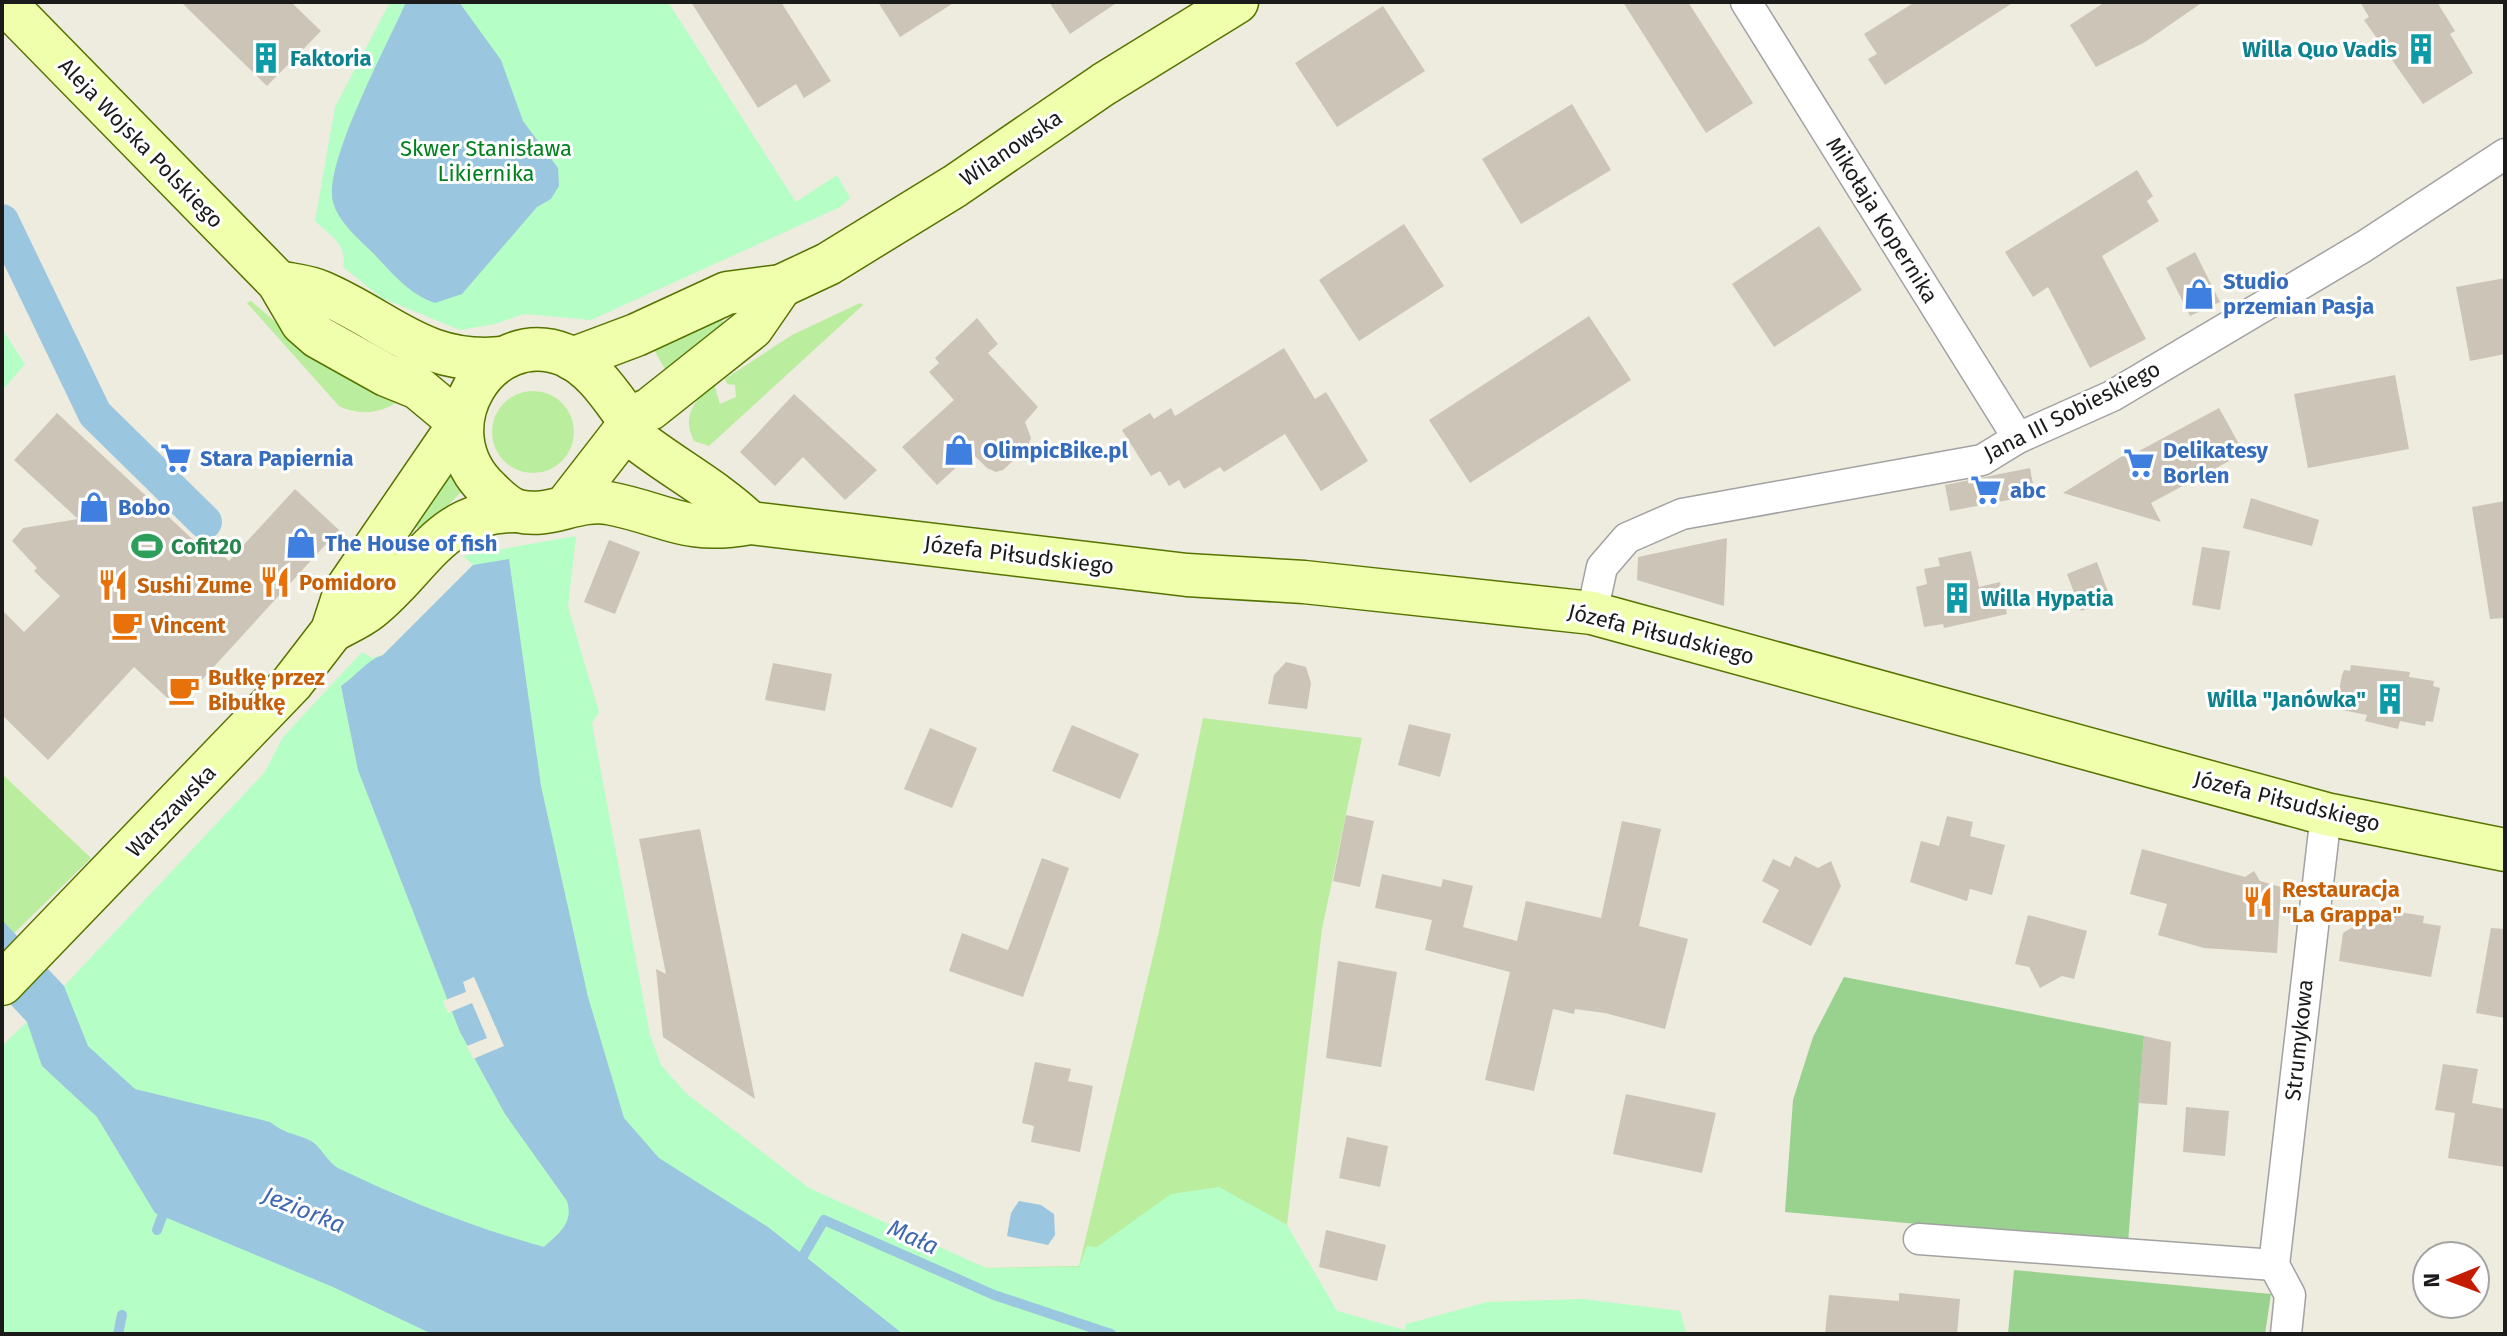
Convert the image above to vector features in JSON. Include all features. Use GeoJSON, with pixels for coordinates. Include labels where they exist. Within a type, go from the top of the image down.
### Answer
{"type":"FeatureCollection","features":[{"type":"Feature","properties":{"kind":"street","name":"Aleja Wojska Polskiego"},"geometry":{"type":"LineString","coordinates":[[4,2],[278,282],[302,323],[318,337],[430,396],[448,438]]}},
{"type":"Feature","properties":{"kind":"street","name":"Wilanowska"},"geometry":{"type":"LineString","coordinates":[[572,359],[636,335],[727,293],[781,286],[843,255],[955,186],[1115,78],[1237,2]]}},
{"type":"Feature","properties":{"kind":"street","name":"Mikołaja Kopernika"},"geometry":{"type":"LineString","coordinates":[[1746,2],[2018,438]]}},
{"type":"Feature","properties":{"kind":"street","name":"Jana III Sobieskiego"},"geometry":{"type":"LineString","coordinates":[[1592,613],[1602,567],[1627,538],[1682,514],[1982,460],[2018,438],[2112,396],[2363,247],[2505,154]]}},
{"type":"Feature","properties":{"kind":"street"},"geometry":{"type":"LineString","coordinates":[[278,282],[318,291],[436,353],[471,360],[503,358],[533,350],[572,359],[600,382],[627,424],[665,463],[728,502],[750,523]]}},
{"type":"Feature","properties":{"kind":"street","name":"Wilanowska"},"geometry":{"type":"LineString","coordinates":[[627,424],[752,328],[781,286]]}},
{"type":"Feature","properties":{"kind":"street"},"geometry":{"type":"LineString","coordinates":[[503,358],[471,395],[448,438],[461,444],[474,475],[515,511],[550,512],[566,506],[627,424]]}},
{"type":"Feature","properties":{"kind":"street","name":"Warszawska"},"geometry":{"type":"LineString","coordinates":[[332,631],[345,591],[448,438]]}},
{"type":"Feature","properties":{"kind":"street","name":"Józefa Piłsudskiego"},"geometry":{"type":"LineString","coordinates":[[566,506],[584,502],[609,503],[699,529],[750,523],[1187,575],[1349,587],[1592,613],[2326,814],[2505,850]]}},
{"type":"Feature","properties":{"kind":"street","name":"Warszawska"},"geometry":{"type":"LineString","coordinates":[[2,984],[275,701],[332,631],[370,609],[450,530],[479,514],[515,511]]}},
{"type":"Feature","properties":{"kind":"street","name":"Strumykowa"},"geometry":{"type":"LineString","coordinates":[[2286,1334],[2290,1295],[2274,1265],[2326,814]]}},
{"type":"Feature","properties":{"kind":"street"},"geometry":{"type":"LineString","coordinates":[[1919,1239],[2274,1265]]}},
{"type":"Feature","properties":{"kind":"green space","name":"Skwer Stanisława Likiernika"},"geometry":{"type":"Polygon","coordinates":[[[390,2],[668,2],[796,202],[837,175],[850,198],[840,207],[591,320],[524,314],[495,324],[460,330],[382,298],[343,267],[340,246],[315,221],[335,107],[390,2]]]}},
{"type":"Feature","properties":{"kind":"green space"},"geometry":{"type":"Polygon","coordinates":[[[251,301],[309,351],[395,403],[368,412],[339,406],[247,303],[251,301]]]}},
{"type":"Feature","properties":{"kind":"green space"},"geometry":{"type":"Polygon","coordinates":[[[860,303],[863,305],[709,446],[694,441],[689,424],[692,409],[714,384],[720,404],[736,397],[735,385],[727,384],[725,379],[792,335],[860,303]]]}},
{"type":"Feature","properties":{"kind":"green space"},"geometry":{"type":"Polygon","coordinates":[[[721,317],[723,323],[666,371],[652,346],[721,317]]]}},
{"type":"Feature","properties":{"kind":"green space"},"geometry":{"type":"Polygon","coordinates":[[[2,329],[25,364],[2,391],[2,329]]]}},
{"type":"Feature","properties":{"kind":"green space"},"geometry":{"type":"Polygon","coordinates":[[[525,391],[541,391],[556,398],[567,409],[574,432],[571,448],[562,461],[541,473],[525,473],[510,466],[499,455],[492,440],[492,424],[499,409],[510,398],[525,391]]]}},
{"type":"Feature","properties":{"kind":"green space"},"geometry":{"type":"Polygon","coordinates":[[[449,464],[463,490],[422,532],[409,520],[449,464]]]}},
{"type":"Feature","properties":{"kind":"green space"},"geometry":{"type":"Polygon","coordinates":[[[576,536],[568,607],[599,712],[592,723],[650,1035],[661,1065],[687,1094],[809,1188],[986,1268],[1079,1267],[1087,1246],[1097,1247],[1171,1194],[1219,1187],[1287,1225],[1337,1311],[1405,1330],[1406,1324],[1487,1302],[1583,1299],[1680,1311],[1687,1334],[2,1334],[2,1046],[64,986],[265,772],[283,737],[362,652],[372,658],[383,655],[473,565],[463,556],[576,536]]]}},
{"type":"Feature","properties":{"kind":"green space"},"geometry":{"type":"Polygon","coordinates":[[[1203,718],[1362,738],[1322,929],[1287,1225],[1218,1187],[1038,1334],[929,1244],[986,1268],[1079,1266],[1159,931],[1203,718]]]}},
{"type":"Feature","properties":{"kind":"green space"},"geometry":{"type":"Polygon","coordinates":[[[2,774],[91,858],[2,945],[2,774]]]}},
{"type":"Feature","properties":{"kind":"green space"},"geometry":{"type":"Polygon","coordinates":[[[1844,977],[2144,1036],[2128,1243],[1785,1212],[1793,1100],[1813,1037],[1844,977]]]}},
{"type":"Feature","properties":{"kind":"green space"},"geometry":{"type":"Polygon","coordinates":[[[2014,1270],[2271,1294],[2265,1334],[2008,1334],[2014,1270]]]}},
{"type":"Feature","properties":{"kind":"water"},"geometry":{"type":"Polygon","coordinates":[[[406,2],[459,2],[501,60],[523,121],[558,168],[559,186],[551,199],[537,207],[462,294],[435,303],[409,289],[395,276],[344,224],[333,202],[333,184],[347,132],[406,2]]]}},
{"type":"Feature","properties":{"kind":"water","name":"Jeziorka"},"geometry":{"type":"Polygon","coordinates":[[[509,559],[541,786],[588,997],[624,1118],[659,1158],[768,1227],[903,1334],[432,1334],[333,1287],[155,1213],[97,1117],[42,1066],[27,1022],[2,995],[2,920],[64,986],[88,1046],[135,1089],[270,1122],[313,1142],[335,1166],[364,1180],[466,1222],[544,1247],[567,1222],[567,1201],[505,1114],[460,1032],[358,770],[341,686],[383,655],[473,565],[509,559]]]}},
{"type":"Feature","properties":{"kind":"water"},"geometry":{"type":"Polygon","coordinates":[[[1019,1201],[1041,1205],[1054,1214],[1055,1235],[1048,1245],[1007,1236],[1011,1213],[1019,1201]]]}},
{"type":"Feature","properties":{"kind":"pier"},"geometry":{"type":"Polygon","coordinates":[[[474,977],[504,1046],[473,1059],[467,1046],[487,1038],[472,1003],[448,1013],[443,1001],[466,992],[463,982],[474,977]]]}},
{"type":"Feature","properties":{"kind":"building","name":"Faktoria"},"geometry":{"type":"Polygon","coordinates":[[[181,2],[291,2],[321,31],[267,86],[181,2]]]}},
{"type":"Feature","properties":{"kind":"building"},"geometry":{"type":"Polygon","coordinates":[[[691,2],[781,2],[831,81],[804,98],[796,84],[758,108],[691,2]]]}},
{"type":"Feature","properties":{"kind":"building"},"geometry":{"type":"Polygon","coordinates":[[[878,2],[955,2],[900,37],[878,2]]]}},
{"type":"Feature","properties":{"kind":"building"},"geometry":{"type":"Polygon","coordinates":[[[1049,2],[1118,2],[1070,34],[1049,2]]]}},
{"type":"Feature","properties":{"kind":"building"},"geometry":{"type":"Polygon","coordinates":[[[1623,2],[1688,2],[1753,103],[1706,133],[1623,2]]]}},
{"type":"Feature","properties":{"kind":"building"},"geometry":{"type":"Polygon","coordinates":[[[1915,2],[2014,2],[1885,85],[1868,59],[1877,54],[1864,34],[1915,2]]]}},
{"type":"Feature","properties":{"kind":"building"},"geometry":{"type":"Polygon","coordinates":[[[2105,2],[2203,2],[2145,42],[2096,67],[2070,25],[2105,2]]]}},
{"type":"Feature","properties":{"kind":"building","name":"Willa Quo Vadis"},"geometry":{"type":"Polygon","coordinates":[[[2360,2],[2437,2],[2455,31],[2450,34],[2473,73],[2423,104],[2364,20],[2369,17],[2360,2]]]}},
{"type":"Feature","properties":{"kind":"building"},"geometry":{"type":"Polygon","coordinates":[[[1383,6],[1425,71],[1337,127],[1295,63],[1383,6]]]}},
{"type":"Feature","properties":{"kind":"building"},"geometry":{"type":"Polygon","coordinates":[[[1572,104],[1611,170],[1521,224],[1482,159],[1572,104]]]}},
{"type":"Feature","properties":{"kind":"building"},"geometry":{"type":"Polygon","coordinates":[[[2137,170],[2153,196],[2147,201],[2159,221],[2102,256],[2146,339],[2090,368],[2048,287],[2033,297],[2005,252],[2137,170]]]}},
{"type":"Feature","properties":{"kind":"building"},"geometry":{"type":"Polygon","coordinates":[[[1404,224],[1444,286],[1359,341],[1319,280],[1404,224]]]}},
{"type":"Feature","properties":{"kind":"building"},"geometry":{"type":"Polygon","coordinates":[[[1819,226],[1862,290],[1774,347],[1732,284],[1819,226]]]}},
{"type":"Feature","properties":{"kind":"building"},"geometry":{"type":"Polygon","coordinates":[[[2195,252],[2220,302],[2190,316],[2166,268],[2195,252]]]}},
{"type":"Feature","properties":{"kind":"building"},"geometry":{"type":"Polygon","coordinates":[[[2505,278],[2505,354],[2470,361],[2456,287],[2505,278]]]}},
{"type":"Feature","properties":{"kind":"building"},"geometry":{"type":"Polygon","coordinates":[[[1589,316],[1631,380],[1470,483],[1429,420],[1589,316]]]}},
{"type":"Feature","properties":{"kind":"building"},"geometry":{"type":"Polygon","coordinates":[[[977,318],[998,344],[988,353],[1038,407],[1025,422],[1031,438],[1027,448],[1003,470],[996,472],[987,468],[972,453],[937,485],[902,447],[954,400],[929,372],[939,363],[935,358],[977,318]]]}},
{"type":"Feature","properties":{"kind":"building"},"geometry":{"type":"Polygon","coordinates":[[[1284,348],[1315,399],[1326,392],[1368,461],[1321,491],[1285,434],[1224,472],[1220,467],[1184,489],[1179,480],[1169,486],[1160,471],[1151,476],[1122,430],[1150,413],[1154,419],[1171,408],[1175,416],[1284,348]]]}},
{"type":"Feature","properties":{"kind":"building"},"geometry":{"type":"Polygon","coordinates":[[[2395,375],[2409,449],[2308,468],[2294,394],[2395,375]]]}},
{"type":"Feature","properties":{"kind":"building"},"geometry":{"type":"Polygon","coordinates":[[[794,394],[877,470],[845,500],[803,457],[775,486],[740,452],[794,394]]]}},
{"type":"Feature","properties":{"kind":"building"},"geometry":{"type":"Polygon","coordinates":[[[2219,408],[2244,453],[2151,503],[2161,522],[2063,493],[2124,455],[2126,458],[2219,408]]]}},
{"type":"Feature","properties":{"kind":"building"},"geometry":{"type":"Polygon","coordinates":[[[57,413],[202,548],[208,541],[229,561],[295,489],[339,530],[177,707],[134,667],[48,760],[2,715],[2,610],[24,632],[60,596],[34,571],[37,568],[12,541],[23,528],[78,519],[14,460],[57,413]]]}},
{"type":"Feature","properties":{"kind":"building"},"geometry":{"type":"Polygon","coordinates":[[[2030,468],[2035,495],[1950,511],[1945,485],[2030,468]]]}},
{"type":"Feature","properties":{"kind":"building"},"geometry":{"type":"Polygon","coordinates":[[[2251,498],[2319,520],[2312,546],[2243,528],[2251,498]]]}},
{"type":"Feature","properties":{"kind":"building"},"geometry":{"type":"Polygon","coordinates":[[[2505,501],[2505,618],[2490,619],[2472,507],[2505,501]]]}},
{"type":"Feature","properties":{"kind":"building"},"geometry":{"type":"Polygon","coordinates":[[[1727,538],[1724,606],[1637,580],[1638,557],[1727,538]]]}},
{"type":"Feature","properties":{"kind":"building"},"geometry":{"type":"Polygon","coordinates":[[[609,540],[640,552],[615,614],[584,602],[609,540]]]}},
{"type":"Feature","properties":{"kind":"building"},"geometry":{"type":"Polygon","coordinates":[[[2202,547],[2230,551],[2220,610],[2192,605],[2202,547]]]}},
{"type":"Feature","properties":{"kind":"building","name":"Willa Hypatia"},"geometry":{"type":"Polygon","coordinates":[[[1971,551],[1979,587],[2000,582],[2007,614],[1944,628],[1943,624],[1924,627],[1916,587],[1927,584],[1924,569],[1940,566],[1938,558],[1971,551]]]}},
{"type":"Feature","properties":{"kind":"building"},"geometry":{"type":"Polygon","coordinates":[[[2097,562],[2111,600],[2081,611],[2067,574],[2097,562]]]}},
{"type":"Feature","properties":{"kind":"building"},"geometry":{"type":"Polygon","coordinates":[[[1286,662],[1306,667],[1311,683],[1307,709],[1268,704],[1274,675],[1286,662]]]}},
{"type":"Feature","properties":{"kind":"building"},"geometry":{"type":"Polygon","coordinates":[[[773,663],[832,674],[825,711],[765,700],[773,663]]]}},
{"type":"Feature","properties":{"kind":"building","name":"Willa \"Janówka\""},"geometry":{"type":"Polygon","coordinates":[[[2351,665],[2410,672],[2409,677],[2434,681],[2433,686],[2440,688],[2433,722],[2426,721],[2425,726],[2400,721],[2398,729],[2365,721],[2367,715],[2342,710],[2344,704],[2337,702],[2342,675],[2344,670],[2350,671],[2351,665]]]}},
{"type":"Feature","properties":{"kind":"building"},"geometry":{"type":"Polygon","coordinates":[[[1409,724],[1451,734],[1440,777],[1398,765],[1409,724]]]}},
{"type":"Feature","properties":{"kind":"building"},"geometry":{"type":"Polygon","coordinates":[[[1072,725],[1139,754],[1120,799],[1052,771],[1072,725]]]}},
{"type":"Feature","properties":{"kind":"building"},"geometry":{"type":"Polygon","coordinates":[[[930,728],[977,748],[952,808],[904,789],[930,728]]]}},
{"type":"Feature","properties":{"kind":"building"},"geometry":{"type":"Polygon","coordinates":[[[1346,815],[1374,821],[1360,887],[1333,881],[1346,815]]]}},
{"type":"Feature","properties":{"kind":"building"},"geometry":{"type":"Polygon","coordinates":[[[1947,816],[1973,822],[1970,836],[2005,845],[1992,895],[1970,889],[1967,901],[1910,882],[1921,841],[1939,846],[1947,816]]]}},
{"type":"Feature","properties":{"kind":"building"},"geometry":{"type":"Polygon","coordinates":[[[1622,821],[1661,829],[1639,926],[1688,939],[1665,1029],[1605,1013],[1575,1009],[1574,1014],[1553,1009],[1534,1091],[1485,1080],[1510,972],[1425,950],[1432,920],[1375,908],[1382,874],[1441,887],[1443,879],[1473,886],[1463,927],[1517,941],[1526,901],[1601,918],[1622,821]]]}},
{"type":"Feature","properties":{"kind":"building"},"geometry":{"type":"Polygon","coordinates":[[[700,829],[755,1099],[663,1037],[656,969],[666,974],[639,839],[700,829]]]}},
{"type":"Feature","properties":{"kind":"building"},"geometry":{"type":"Polygon","coordinates":[[[2142,849],[2245,877],[2254,871],[2260,881],[2281,887],[2277,953],[2204,948],[2158,935],[2167,904],[2130,894],[2142,849]]]}},
{"type":"Feature","properties":{"kind":"building"},"geometry":{"type":"Polygon","coordinates":[[[1795,856],[1818,868],[1831,861],[1841,886],[1811,946],[1762,922],[1779,890],[1762,881],[1773,859],[1790,867],[1795,856]]]}},
{"type":"Feature","properties":{"kind":"building"},"geometry":{"type":"Polygon","coordinates":[[[1042,858],[1069,868],[1023,997],[949,971],[962,933],[1008,950],[1042,858]]]}},
{"type":"Feature","properties":{"kind":"building"},"geometry":{"type":"Polygon","coordinates":[[[2375,908],[2424,916],[2423,923],[2441,926],[2431,977],[2339,961],[2343,933],[2353,927],[2356,911],[2374,914],[2375,908]]]}},
{"type":"Feature","properties":{"kind":"building"},"geometry":{"type":"Polygon","coordinates":[[[2028,915],[2087,931],[2074,979],[2062,976],[2040,988],[2029,967],[2015,964],[2028,915]]]}},
{"type":"Feature","properties":{"kind":"building"},"geometry":{"type":"Polygon","coordinates":[[[2491,928],[2505,929],[2505,1018],[2476,1013],[2491,928]]]}},
{"type":"Feature","properties":{"kind":"building"},"geometry":{"type":"Polygon","coordinates":[[[1338,961],[1397,972],[1381,1067],[1326,1058],[1338,961]]]}},
{"type":"Feature","properties":{"kind":"building"},"geometry":{"type":"Polygon","coordinates":[[[2144,1036],[2171,1042],[2167,1105],[2138,1103],[2144,1036]]]}},
{"type":"Feature","properties":{"kind":"building"},"geometry":{"type":"Polygon","coordinates":[[[1035,1062],[1071,1069],[1068,1081],[1093,1086],[1080,1152],[1031,1142],[1034,1126],[1022,1123],[1035,1062]]]}},
{"type":"Feature","properties":{"kind":"building"},"geometry":{"type":"Polygon","coordinates":[[[2443,1064],[2478,1069],[2472,1103],[2505,1109],[2505,1167],[2448,1158],[2455,1113],[2435,1110],[2443,1064]]]}},
{"type":"Feature","properties":{"kind":"building"},"geometry":{"type":"Polygon","coordinates":[[[1626,1094],[1716,1113],[1702,1173],[1613,1154],[1626,1094]]]}},
{"type":"Feature","properties":{"kind":"building"},"geometry":{"type":"Polygon","coordinates":[[[2186,1107],[2229,1111],[2225,1156],[2183,1152],[2186,1107]]]}},
{"type":"Feature","properties":{"kind":"building"},"geometry":{"type":"Polygon","coordinates":[[[1347,1137],[1388,1146],[1380,1187],[1339,1178],[1347,1137]]]}},
{"type":"Feature","properties":{"kind":"building"},"geometry":{"type":"Polygon","coordinates":[[[1326,1230],[1386,1245],[1377,1281],[1319,1267],[1326,1230]]]}},
{"type":"Feature","properties":{"kind":"building"},"geometry":{"type":"Polygon","coordinates":[[[1899,1293],[1960,1299],[1957,1334],[1825,1334],[1829,1295],[1899,1301],[1899,1293]]]}},
{"type":"Feature","properties":{"kind":"waterway"},"geometry":{"type":"LineString","coordinates":[[2,221],[95,414],[205,522]]}},
{"type":"Feature","properties":{"kind":"waterway"},"geometry":{"type":"LineString","coordinates":[[157,1230],[166,1206]]}},
{"type":"Feature","properties":{"kind":"waterway","name":"Mała"},"geometry":{"type":"LineString","coordinates":[[799,1263],[824,1220],[994,1295],[1111,1334]]}},
{"type":"Feature","properties":{"kind":"waterway"},"geometry":{"type":"LineString","coordinates":[[118,1334],[122,1315]]}},
{"type":"Feature","properties":{"kind":"place","name":"Willa Quo Vadis"},"geometry":{"type":"Point","coordinates":[2421,49]}},
{"type":"Feature","properties":{"kind":"place","name":"Faktoria"},"geometry":{"type":"Point","coordinates":[266,58]}},
{"type":"Feature","properties":{"kind":"place","name":"Studio przemian Pasja"},"geometry":{"type":"Point","coordinates":[2199,294]}},
{"type":"Feature","properties":{"kind":"place","name":"OlimpicBike.pl"},"geometry":{"type":"Point","coordinates":[959,450]}},
{"type":"Feature","properties":{"kind":"place","name":"Stara Papiernia"},"geometry":{"type":"Point","coordinates":[176,458]}},
{"type":"Feature","properties":{"kind":"place","name":"Delikatesy Borlen"},"geometry":{"type":"Point","coordinates":[2139,463]}},
{"type":"Feature","properties":{"kind":"place","name":"abc"},"geometry":{"type":"Point","coordinates":[1986,490]}},
{"type":"Feature","properties":{"kind":"place","name":"Bobo"},"geometry":{"type":"Point","coordinates":[94,507]}},
{"type":"Feature","properties":{"kind":"place","name":"The House of fish"},"geometry":{"type":"Point","coordinates":[301,543]}},
{"type":"Feature","properties":{"kind":"place","name":"Cofit20"},"geometry":{"type":"Point","coordinates":[147,546]}},
{"type":"Feature","properties":{"kind":"place","name":"Pomidoro"},"geometry":{"type":"Point","coordinates":[275,582]}},
{"type":"Feature","properties":{"kind":"place","name":"Sushi Zume"},"geometry":{"type":"Point","coordinates":[113,585]}},
{"type":"Feature","properties":{"kind":"place","name":"Willa Hypatia"},"geometry":{"type":"Point","coordinates":[1957,598]}},
{"type":"Feature","properties":{"kind":"place","name":"Vincent"},"geometry":{"type":"Point","coordinates":[127,625]}},
{"type":"Feature","properties":{"kind":"place","name":"Bułkę przez Bibułkę"},"geometry":{"type":"Point","coordinates":[184,690]}},
{"type":"Feature","properties":{"kind":"place","name":"Willa \"Janówka\""},"geometry":{"type":"Point","coordinates":[2390,699]}},
{"type":"Feature","properties":{"kind":"place","name":"Restauracja \"La Grappa\""},"geometry":{"type":"Point","coordinates":[2258,902]}}]}
